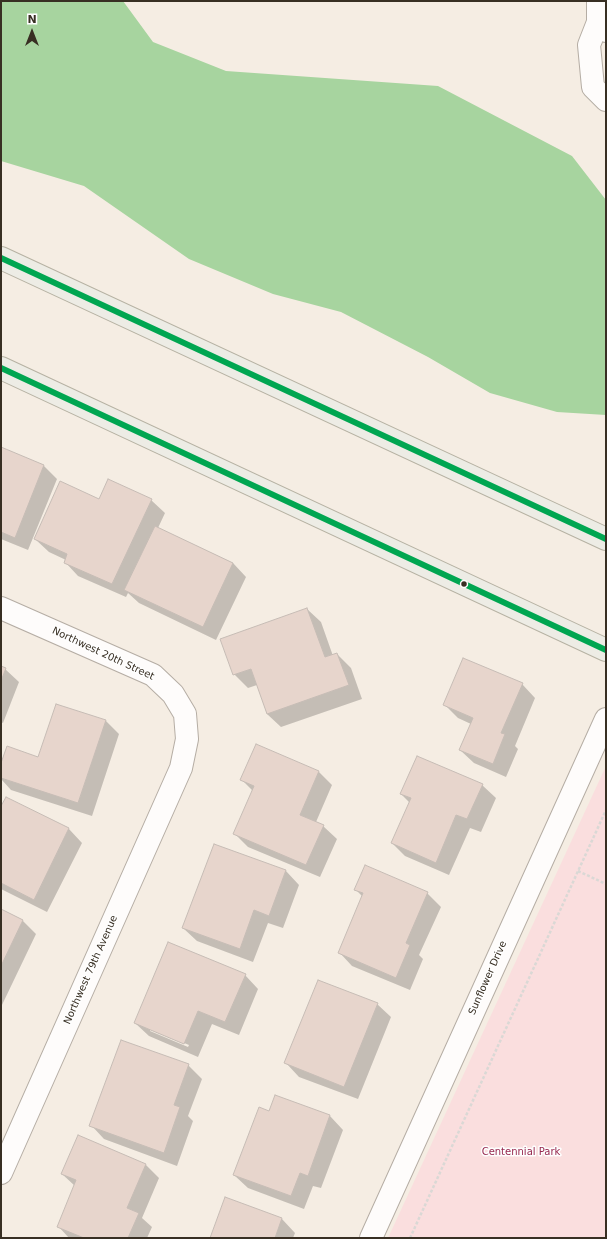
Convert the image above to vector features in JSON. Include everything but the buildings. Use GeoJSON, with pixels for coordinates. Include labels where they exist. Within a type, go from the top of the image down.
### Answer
{"type":"FeatureCollection","features":[{"type":"Feature","properties":{"kind":"main road"},"geometry":{"type":"LineString","coordinates":[[1,258],[606,539]]}},
{"type":"Feature","properties":{"kind":"main road"},"geometry":{"type":"LineString","coordinates":[[1,368],[606,650]]}},
{"type":"Feature","properties":{"kind":"street"},"geometry":{"type":"LineString","coordinates":[[602,19],[589,45],[593,87],[606,100]]}},
{"type":"Feature","properties":{"kind":"street","name":"Northwest 20th Street"},"geometry":{"type":"LineString","coordinates":[[1,608],[153,675],[173,694],[185,714],[187,739],[181,768]]}},
{"type":"Feature","properties":{"kind":"street","name":"Sunflower Drive"},"geometry":{"type":"LineString","coordinates":[[371,1238],[606,718]]}},
{"type":"Feature","properties":{"kind":"street","name":"Northwest 79th Avenue"},"geometry":{"type":"LineString","coordinates":[[1,1173],[181,768]]}},
{"type":"Feature","properties":{"kind":"path"},"geometry":{"type":"LineString","coordinates":[[410,1238],[606,810]]}},
{"type":"Feature","properties":{"kind":"path"},"geometry":{"type":"LineString","coordinates":[[578,872],[606,884]]}},
{"type":"Feature","properties":{"kind":"green space","name":"Centennial Park"},"geometry":{"type":"Polygon","coordinates":[[[606,766],[606,1238],[388,1238],[606,766]]]}},
{"type":"Feature","properties":{"kind":"shaded area"},"geometry":{"type":"Polygon","coordinates":[[[1,1],[123,1],[153,42],[226,71],[438,86],[572,156],[606,200],[606,415],[557,412],[490,393],[428,357],[341,312],[273,294],[189,259],[84,186],[1,161],[1,1]]]}},
{"type":"Feature","properties":{"kind":"transit line"},"geometry":{"type":"LineString","coordinates":[[1,258],[606,539]]}},
{"type":"Feature","properties":{"kind":"transit line"},"geometry":{"type":"LineString","coordinates":[[1,368],[606,650]]}}]}
